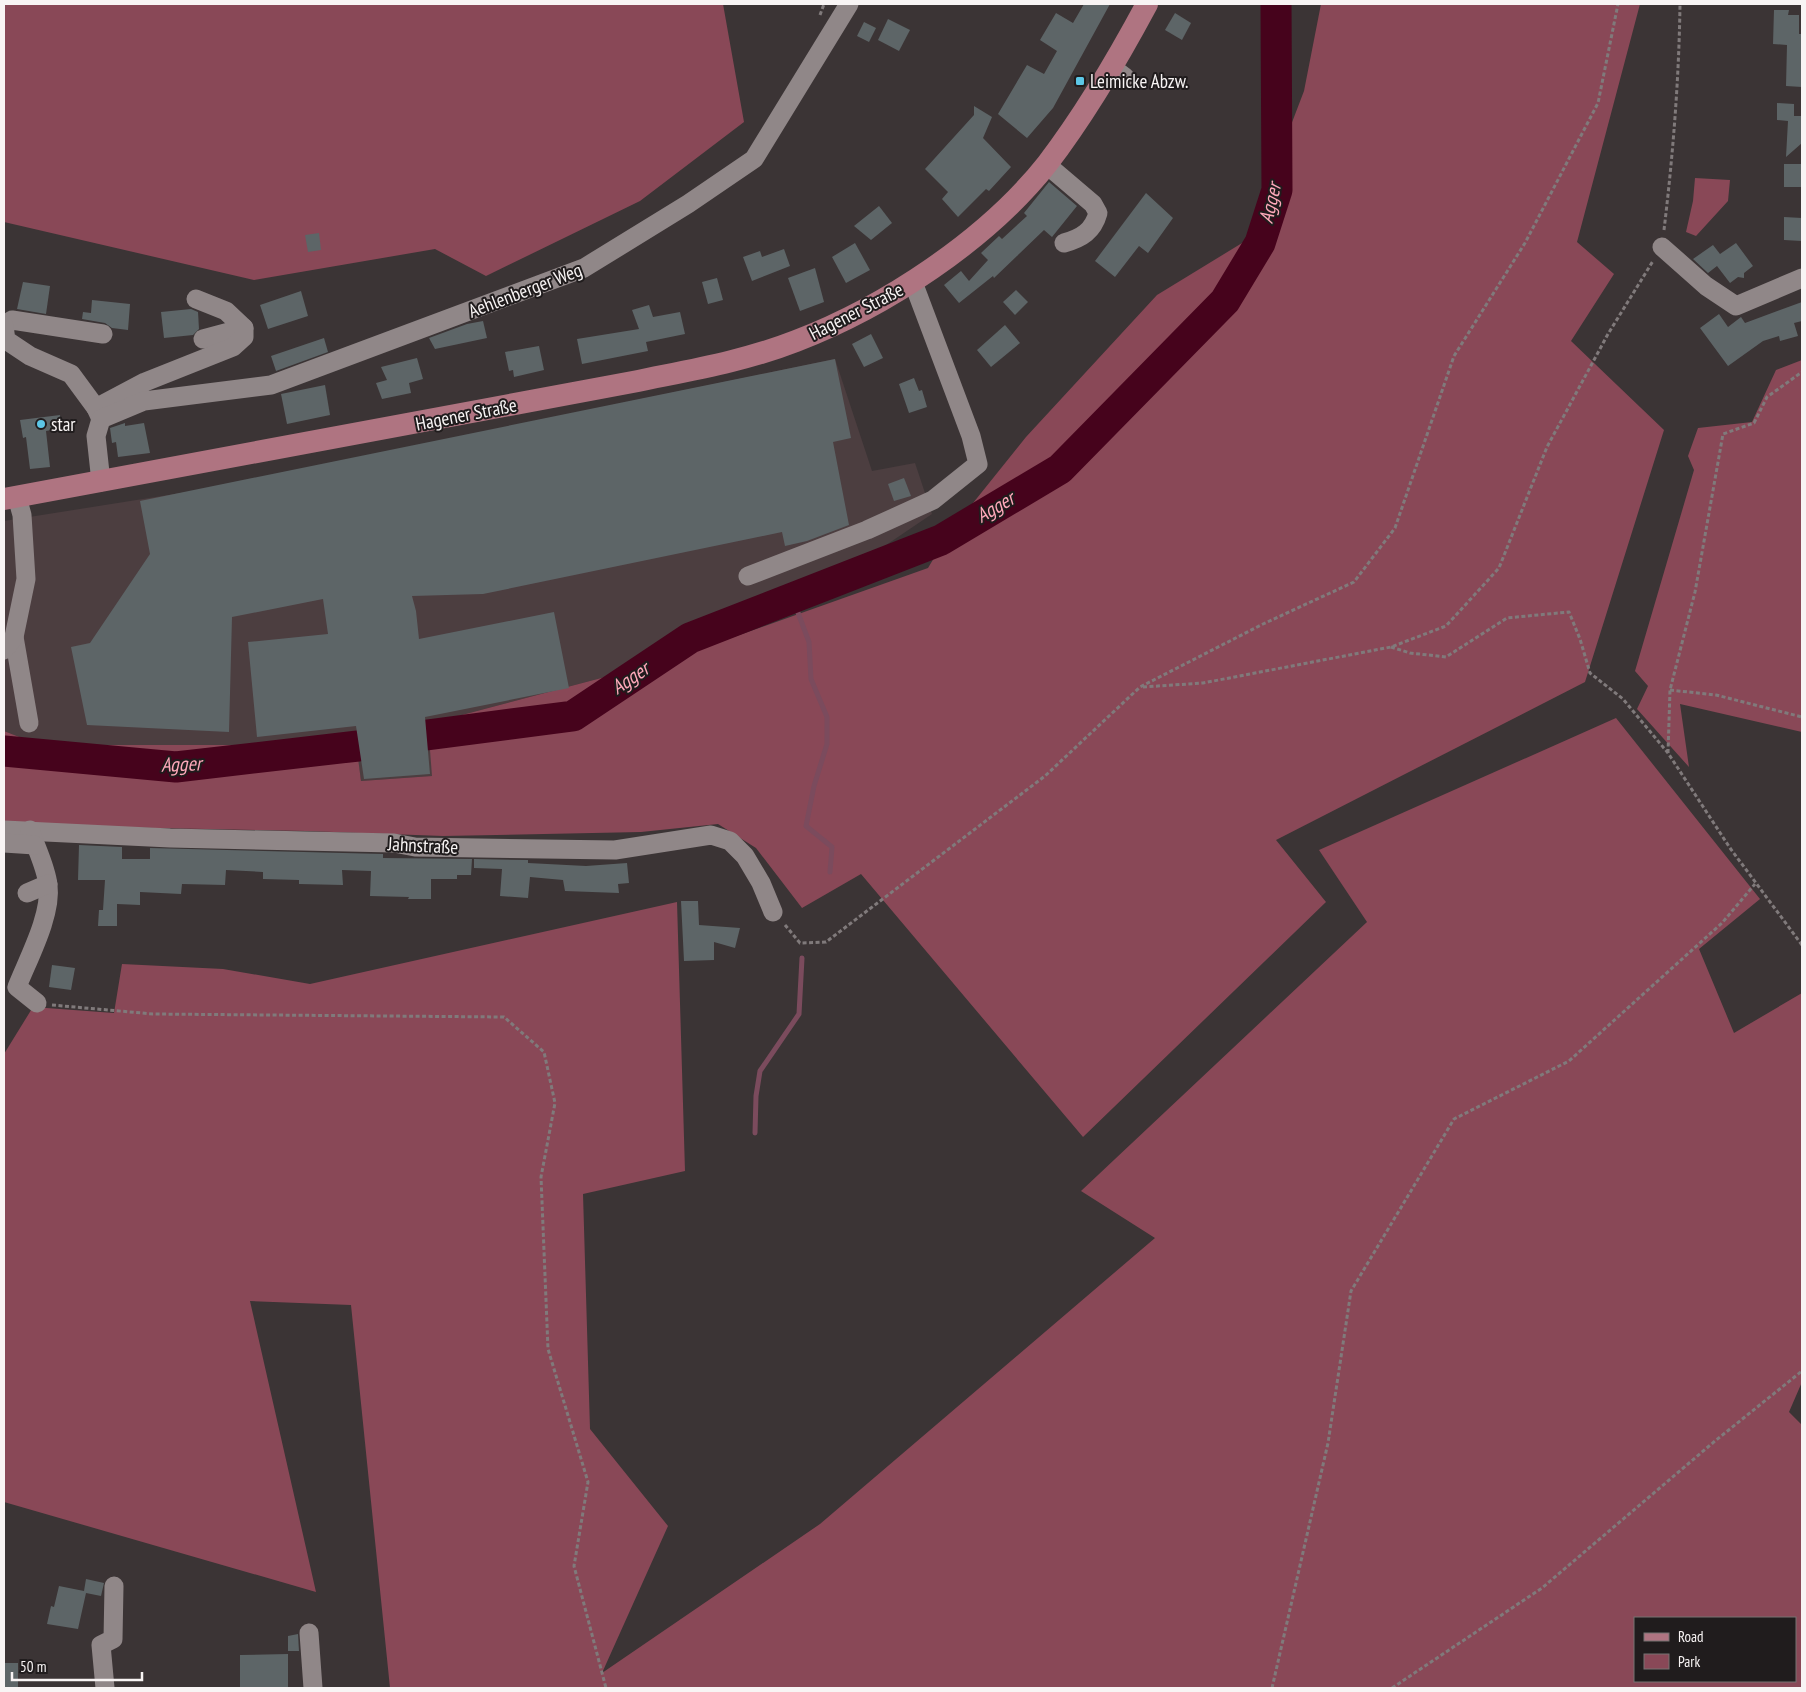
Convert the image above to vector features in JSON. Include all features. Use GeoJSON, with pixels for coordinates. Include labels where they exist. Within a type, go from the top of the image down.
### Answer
{"type":"FeatureCollection","features":[{"type":"Feature","properties":{"kind":"main road","name":"Hagener Straße"},"geometry":{"type":"LineString","coordinates":[[10,498],[638,381],[732,361],[794,342],[848,319],[913,282],[983,230],[1046,164],[1119,73],[1147,4]]}},
{"type":"Feature","properties":{"kind":"street","name":"Aehlenberger Weg"},"geometry":{"type":"LineString","coordinates":[[99,413],[144,401],[271,385],[584,268],[688,204],[754,159],[849,4]]}},
{"type":"Feature","properties":{"kind":"street"},"geometry":{"type":"LineString","coordinates":[[1046,164],[1093,204],[1098,213],[1095,224],[1090,231],[1083,236],[1064,243]]}},
{"type":"Feature","properties":{"kind":"street"},"geometry":{"type":"LineString","coordinates":[[1662,247],[1706,286],[1736,306],[1802,278]]}},
{"type":"Feature","properties":{"kind":"street","name":"Hagener Straße"},"geometry":{"type":"LineString","coordinates":[[748,576],[867,530],[933,500],[978,464],[971,436],[913,282]]}},
{"type":"Feature","properties":{"kind":"street"},"geometry":{"type":"LineString","coordinates":[[99,413],[145,382],[233,347],[244,338],[244,328],[226,311],[196,299]]}},
{"type":"Feature","properties":{"kind":"street"},"geometry":{"type":"LineString","coordinates":[[101,482],[96,436],[99,413],[71,374],[30,356],[6,340],[4,326],[12,320],[103,334]]}},
{"type":"Feature","properties":{"kind":"street"},"geometry":{"type":"LineString","coordinates":[[203,339],[244,328]]}},
{"type":"Feature","properties":{"kind":"street"},"geometry":{"type":"LineString","coordinates":[[10,498],[22,515],[26,579],[9,643],[29,723]]}},
{"type":"Feature","properties":{"kind":"street","name":"Jahnstraße"},"geometry":{"type":"LineString","coordinates":[[4,830],[33,838],[170,838],[394,843],[416,847],[615,850],[711,835],[730,841],[745,856],[761,883],[773,912]]}},
{"type":"Feature","properties":{"kind":"street"},"geometry":{"type":"LineString","coordinates":[[4,843],[33,838],[48,884],[45,915],[17,987],[37,1003]]}},
{"type":"Feature","properties":{"kind":"street"},"geometry":{"type":"LineString","coordinates":[[27,893],[48,884]]}},
{"type":"Feature","properties":{"kind":"street"},"geometry":{"type":"LineString","coordinates":[[105,1688],[101,1645],[113,1640],[114,1586]]}},
{"type":"Feature","properties":{"kind":"street"},"geometry":{"type":"LineString","coordinates":[[309,1633],[313,1688]]}},
{"type":"Feature","properties":{"kind":"path"},"geometry":{"type":"LineString","coordinates":[[773,912],[800,943],[826,942],[1045,776],[1140,687],[1263,624],[1354,582],[1395,528],[1454,356],[1525,243],[1598,103],[1618,4]]}},
{"type":"Feature","properties":{"kind":"path"},"geometry":{"type":"LineString","coordinates":[[1140,687],[1203,683],[1391,647],[1446,626],[1499,568],[1547,446],[1608,334],[1662,247],[1671,173],[1679,52],[1680,4]]}},
{"type":"Feature","properties":{"kind":"path"},"geometry":{"type":"LineString","coordinates":[[1668,753],[1670,690],[1695,592],[1723,434],[1754,423],[1767,397],[1802,372]]}},
{"type":"Feature","properties":{"kind":"path"},"geometry":{"type":"LineString","coordinates":[[1391,647],[1410,653],[1446,657],[1507,618],[1569,612],[1580,639],[1590,673],[1624,698],[1668,753],[1755,884],[1802,945]]}},
{"type":"Feature","properties":{"kind":"path"},"geometry":{"type":"LineString","coordinates":[[1670,690],[1716,695],[1802,717]]}},
{"type":"Feature","properties":{"kind":"path"},"geometry":{"type":"LineString","coordinates":[[1272,1688],[1328,1442],[1351,1291],[1454,1119],[1569,1061],[1722,923],[1755,884]]}},
{"type":"Feature","properties":{"kind":"path"},"geometry":{"type":"LineString","coordinates":[[37,1003],[153,1014],[504,1017],[544,1052],[555,1104],[541,1177],[548,1349],[588,1482],[574,1566],[606,1688]]}},
{"type":"Feature","properties":{"kind":"path"},"geometry":{"type":"LineString","coordinates":[[1392,1688],[1542,1588],[1715,1441],[1802,1372]]}},
{"type":"Feature","properties":{"kind":"shaded area"},"geometry":{"type":"Polygon","coordinates":[[[835,359],[872,471],[915,463],[932,514],[855,566],[669,660],[428,724],[433,776],[361,781],[354,735],[239,745],[77,745],[22,738],[4,731],[4,521],[206,489],[835,359]]]}},
{"type":"Feature","properties":{"kind":"green space"},"geometry":{"type":"Polygon","coordinates":[[[4,4],[723,4],[744,122],[640,201],[486,276],[435,249],[254,280],[4,222],[4,4]]]}},
{"type":"Feature","properties":{"kind":"green space"},"geometry":{"type":"Polygon","coordinates":[[[1321,4],[1640,4],[1577,242],[1614,274],[1571,341],[1664,430],[1585,682],[1276,840],[1326,902],[1083,1137],[861,874],[802,908],[756,848],[718,824],[641,832],[443,836],[306,831],[4,825],[4,731],[22,738],[77,745],[239,745],[355,735],[361,781],[432,776],[428,724],[669,660],[928,568],[949,533],[1026,437],[1157,295],[1247,240],[1304,91],[1321,4]]]}},
{"type":"Feature","properties":{"kind":"green space"},"geometry":{"type":"Polygon","coordinates":[[[1695,178],[1730,180],[1728,201],[1696,236],[1686,232],[1693,201],[1695,178]]]}},
{"type":"Feature","properties":{"kind":"green space"},"geometry":{"type":"Polygon","coordinates":[[[1802,360],[1802,732],[1680,704],[1689,767],[1637,709],[1648,686],[1635,671],[1694,470],[1688,456],[1698,428],[1752,422],[1776,370],[1802,360]]]}},
{"type":"Feature","properties":{"kind":"green space"},"geometry":{"type":"Polygon","coordinates":[[[1616,718],[1760,899],[1699,949],[1734,1033],[1802,993],[1802,1382],[1789,1412],[1802,1425],[1802,1688],[390,1688],[351,1305],[250,1301],[316,1592],[4,1502],[4,1054],[33,1007],[114,1013],[122,964],[223,969],[310,984],[677,902],[685,1171],[583,1194],[590,1429],[668,1526],[602,1673],[820,1524],[1155,1238],[1081,1191],[1367,922],[1319,850],[1616,718]]]}},
{"type":"Feature","properties":{"kind":"building"},"geometry":{"type":"Polygon","coordinates":[[[1084,4],[1110,4],[1053,108],[1027,138],[998,114],[1027,65],[1044,74],[1057,51],[1040,40],[1056,13],[1073,23],[1084,4]]]}},
{"type":"Feature","properties":{"kind":"building"},"geometry":{"type":"Polygon","coordinates":[[[1774,10],[1789,10],[1788,15],[1799,15],[1799,34],[1802,34],[1802,87],[1786,86],[1787,45],[1773,44],[1774,10]]]}},
{"type":"Feature","properties":{"kind":"building"},"geometry":{"type":"Polygon","coordinates":[[[1175,13],[1191,23],[1182,40],[1165,30],[1175,13]]]}},
{"type":"Feature","properties":{"kind":"building"},"geometry":{"type":"Polygon","coordinates":[[[888,19],[910,30],[899,51],[878,40],[888,19]]]}},
{"type":"Feature","properties":{"kind":"building"},"geometry":{"type":"Polygon","coordinates":[[[864,22],[876,28],[869,42],[857,36],[864,22]]]}},
{"type":"Feature","properties":{"kind":"building"},"geometry":{"type":"Polygon","coordinates":[[[1777,103],[1794,104],[1794,116],[1802,116],[1802,143],[1786,157],[1788,121],[1777,120],[1777,103]]]}},
{"type":"Feature","properties":{"kind":"building"},"geometry":{"type":"Polygon","coordinates":[[[974,106],[992,117],[983,138],[1011,167],[989,191],[986,189],[958,217],[942,199],[948,192],[925,169],[974,115],[974,106]]]}},
{"type":"Feature","properties":{"kind":"building"},"geometry":{"type":"Polygon","coordinates":[[[1784,164],[1802,164],[1802,187],[1784,187],[1784,164]]]}},
{"type":"Feature","properties":{"kind":"building"},"geometry":{"type":"Polygon","coordinates":[[[1049,182],[1077,206],[1052,237],[1044,230],[994,278],[993,276],[959,303],[944,285],[961,271],[969,281],[988,260],[981,253],[999,236],[1002,239],[1027,216],[1024,213],[1049,182]]]}},
{"type":"Feature","properties":{"kind":"building"},"geometry":{"type":"Polygon","coordinates":[[[1146,193],[1173,218],[1148,253],[1139,246],[1115,277],[1095,261],[1146,193]]]}},
{"type":"Feature","properties":{"kind":"building"},"geometry":{"type":"Polygon","coordinates":[[[879,206],[892,223],[871,240],[854,226],[879,206]]]}},
{"type":"Feature","properties":{"kind":"building"},"geometry":{"type":"Polygon","coordinates":[[[1784,217],[1802,218],[1802,241],[1784,240],[1784,217]]]}},
{"type":"Feature","properties":{"kind":"building"},"geometry":{"type":"Polygon","coordinates":[[[319,233],[321,250],[308,252],[305,235],[319,233]]]}},
{"type":"Feature","properties":{"kind":"building"},"geometry":{"type":"Polygon","coordinates":[[[855,243],[870,270],[846,283],[832,257],[855,243]]]}},
{"type":"Feature","properties":{"kind":"building"},"geometry":{"type":"Polygon","coordinates":[[[1736,243],[1753,266],[1744,273],[1744,278],[1738,277],[1730,283],[1717,266],[1708,273],[1693,259],[1713,245],[1720,254],[1736,243]]]}},
{"type":"Feature","properties":{"kind":"building"},"geometry":{"type":"Polygon","coordinates":[[[784,249],[790,266],[752,281],[743,257],[760,251],[762,257],[784,249]]]}},
{"type":"Feature","properties":{"kind":"building"},"geometry":{"type":"Polygon","coordinates":[[[815,268],[824,302],[800,311],[788,278],[815,268]]]}},
{"type":"Feature","properties":{"kind":"building"},"geometry":{"type":"Polygon","coordinates":[[[717,278],[723,300],[708,304],[702,282],[717,278]]]}},
{"type":"Feature","properties":{"kind":"building"},"geometry":{"type":"Polygon","coordinates":[[[23,282],[50,286],[46,314],[17,309],[23,282]]]}},
{"type":"Feature","properties":{"kind":"building"},"geometry":{"type":"Polygon","coordinates":[[[1016,290],[1028,302],[1015,315],[1003,302],[1016,290]]]}},
{"type":"Feature","properties":{"kind":"building"},"geometry":{"type":"Polygon","coordinates":[[[301,291],[308,316],[268,329],[260,305],[301,291]]]}},
{"type":"Feature","properties":{"kind":"building"},"geometry":{"type":"Polygon","coordinates":[[[92,300],[130,304],[128,330],[112,328],[105,323],[82,319],[83,312],[91,313],[92,300]]]}},
{"type":"Feature","properties":{"kind":"building"},"geometry":{"type":"Polygon","coordinates":[[[1802,302],[1802,321],[1794,323],[1798,336],[1780,341],[1779,336],[1763,341],[1728,366],[1700,328],[1719,314],[1728,327],[1741,317],[1745,323],[1802,302]]]}},
{"type":"Feature","properties":{"kind":"building"},"geometry":{"type":"Polygon","coordinates":[[[649,305],[653,317],[680,312],[685,334],[646,342],[648,351],[582,364],[577,339],[639,329],[632,310],[649,305]]]}},
{"type":"Feature","properties":{"kind":"building"},"geometry":{"type":"Polygon","coordinates":[[[191,309],[198,312],[199,329],[193,335],[164,338],[161,312],[191,309]]]}},
{"type":"Feature","properties":{"kind":"building"},"geometry":{"type":"Polygon","coordinates":[[[483,321],[487,338],[435,349],[429,338],[467,324],[483,321]]]}},
{"type":"Feature","properties":{"kind":"building"},"geometry":{"type":"Polygon","coordinates":[[[1005,325],[1020,343],[991,367],[977,350],[1005,325]]]}},
{"type":"Feature","properties":{"kind":"building"},"geometry":{"type":"Polygon","coordinates":[[[871,334],[883,358],[864,367],[852,344],[871,334]]]}},
{"type":"Feature","properties":{"kind":"building"},"geometry":{"type":"Polygon","coordinates":[[[324,338],[328,352],[276,371],[271,356],[324,338]]]}},
{"type":"Feature","properties":{"kind":"building"},"geometry":{"type":"Polygon","coordinates":[[[539,346],[544,370],[514,377],[513,370],[509,371],[505,352],[539,346]]]}},
{"type":"Feature","properties":{"kind":"building"},"geometry":{"type":"Polygon","coordinates":[[[417,358],[423,379],[409,383],[411,393],[382,399],[376,383],[387,380],[381,367],[417,358]]]}},
{"type":"Feature","properties":{"kind":"building"},"geometry":{"type":"Polygon","coordinates":[[[835,359],[851,438],[833,442],[849,525],[807,541],[785,546],[782,532],[483,594],[412,596],[416,611],[419,639],[554,612],[569,688],[425,717],[430,774],[364,779],[356,726],[257,737],[248,642],[328,634],[323,599],[232,617],[229,732],[87,725],[71,647],[90,643],[150,554],[140,501],[835,359]]]}},
{"type":"Feature","properties":{"kind":"building"},"geometry":{"type":"Polygon","coordinates":[[[914,378],[919,391],[922,390],[927,407],[909,413],[899,384],[914,378]]]}},
{"type":"Feature","properties":{"kind":"building"},"geometry":{"type":"Polygon","coordinates":[[[325,385],[330,415],[287,424],[281,394],[325,385]]]}},
{"type":"Feature","properties":{"kind":"building"},"geometry":{"type":"Polygon","coordinates":[[[60,415],[62,428],[46,431],[50,467],[30,469],[26,437],[23,438],[20,420],[60,415]]]}},
{"type":"Feature","properties":{"kind":"building"},"geometry":{"type":"Polygon","coordinates":[[[125,423],[125,426],[144,423],[150,453],[118,457],[116,442],[112,443],[110,428],[125,423]]]}},
{"type":"Feature","properties":{"kind":"building"},"geometry":{"type":"Polygon","coordinates":[[[904,478],[911,496],[894,501],[888,484],[904,478]]]}},
{"type":"Feature","properties":{"kind":"building"},"geometry":{"type":"Polygon","coordinates":[[[79,845],[122,847],[122,859],[150,859],[150,848],[383,854],[383,858],[472,859],[471,875],[457,875],[457,879],[431,879],[431,899],[370,896],[371,871],[342,870],[343,885],[299,884],[299,880],[263,879],[263,872],[226,870],[225,885],[182,884],[181,894],[140,892],[140,905],[117,904],[117,926],[98,926],[99,910],[103,910],[105,880],[78,880],[79,845]]]}},
{"type":"Feature","properties":{"kind":"building"},"geometry":{"type":"Polygon","coordinates":[[[474,859],[528,860],[528,863],[586,866],[627,863],[629,883],[618,884],[619,893],[565,891],[563,880],[530,877],[528,898],[500,896],[502,869],[474,868],[474,859]]]}},
{"type":"Feature","properties":{"kind":"building"},"geometry":{"type":"Polygon","coordinates":[[[681,901],[698,901],[699,925],[740,928],[735,948],[714,942],[714,960],[684,961],[681,901]]]}},
{"type":"Feature","properties":{"kind":"building"},"geometry":{"type":"Polygon","coordinates":[[[52,965],[75,968],[71,990],[49,987],[52,965]]]}},
{"type":"Feature","properties":{"kind":"building"},"geometry":{"type":"Polygon","coordinates":[[[86,1579],[104,1583],[101,1596],[86,1593],[78,1629],[47,1624],[51,1606],[54,1607],[59,1586],[84,1591],[86,1579]]]}},
{"type":"Feature","properties":{"kind":"building"},"geometry":{"type":"Polygon","coordinates":[[[298,1634],[299,1651],[288,1651],[288,1636],[298,1634]]]}},
{"type":"Feature","properties":{"kind":"building"},"geometry":{"type":"Polygon","coordinates":[[[288,1654],[288,1687],[240,1688],[240,1655],[288,1654]]]}},
{"type":"Feature","properties":{"kind":"building"},"geometry":{"type":"Polygon","coordinates":[[[4,1663],[18,1663],[18,1688],[4,1688],[4,1663]]]}},
{"type":"Feature","properties":{"kind":"waterway","name":"Agger"},"geometry":{"type":"LineString","coordinates":[[427,735],[573,716],[690,638],[941,540],[1060,469],[1225,301],[1260,243],[1277,190],[1276,4]]}},
{"type":"Feature","properties":{"kind":"waterway"},"geometry":{"type":"LineString","coordinates":[[809,591],[797,610],[809,642],[811,679],[827,717],[827,744],[814,786],[806,826],[832,847],[830,872]]}},
{"type":"Feature","properties":{"kind":"waterway","name":"Agger"},"geometry":{"type":"LineString","coordinates":[[4,751],[176,767],[358,746]]}},
{"type":"Feature","properties":{"kind":"waterway"},"geometry":{"type":"LineString","coordinates":[[755,1133],[756,1096],[760,1071],[799,1014],[802,958]]}},
{"type":"Feature","properties":{"kind":"place","name":"Leimicke Abzw."},"geometry":{"type":"Point","coordinates":[1080,81]}},
{"type":"Feature","properties":{"kind":"place","name":"star"},"geometry":{"type":"Point","coordinates":[41,424]}}]}
